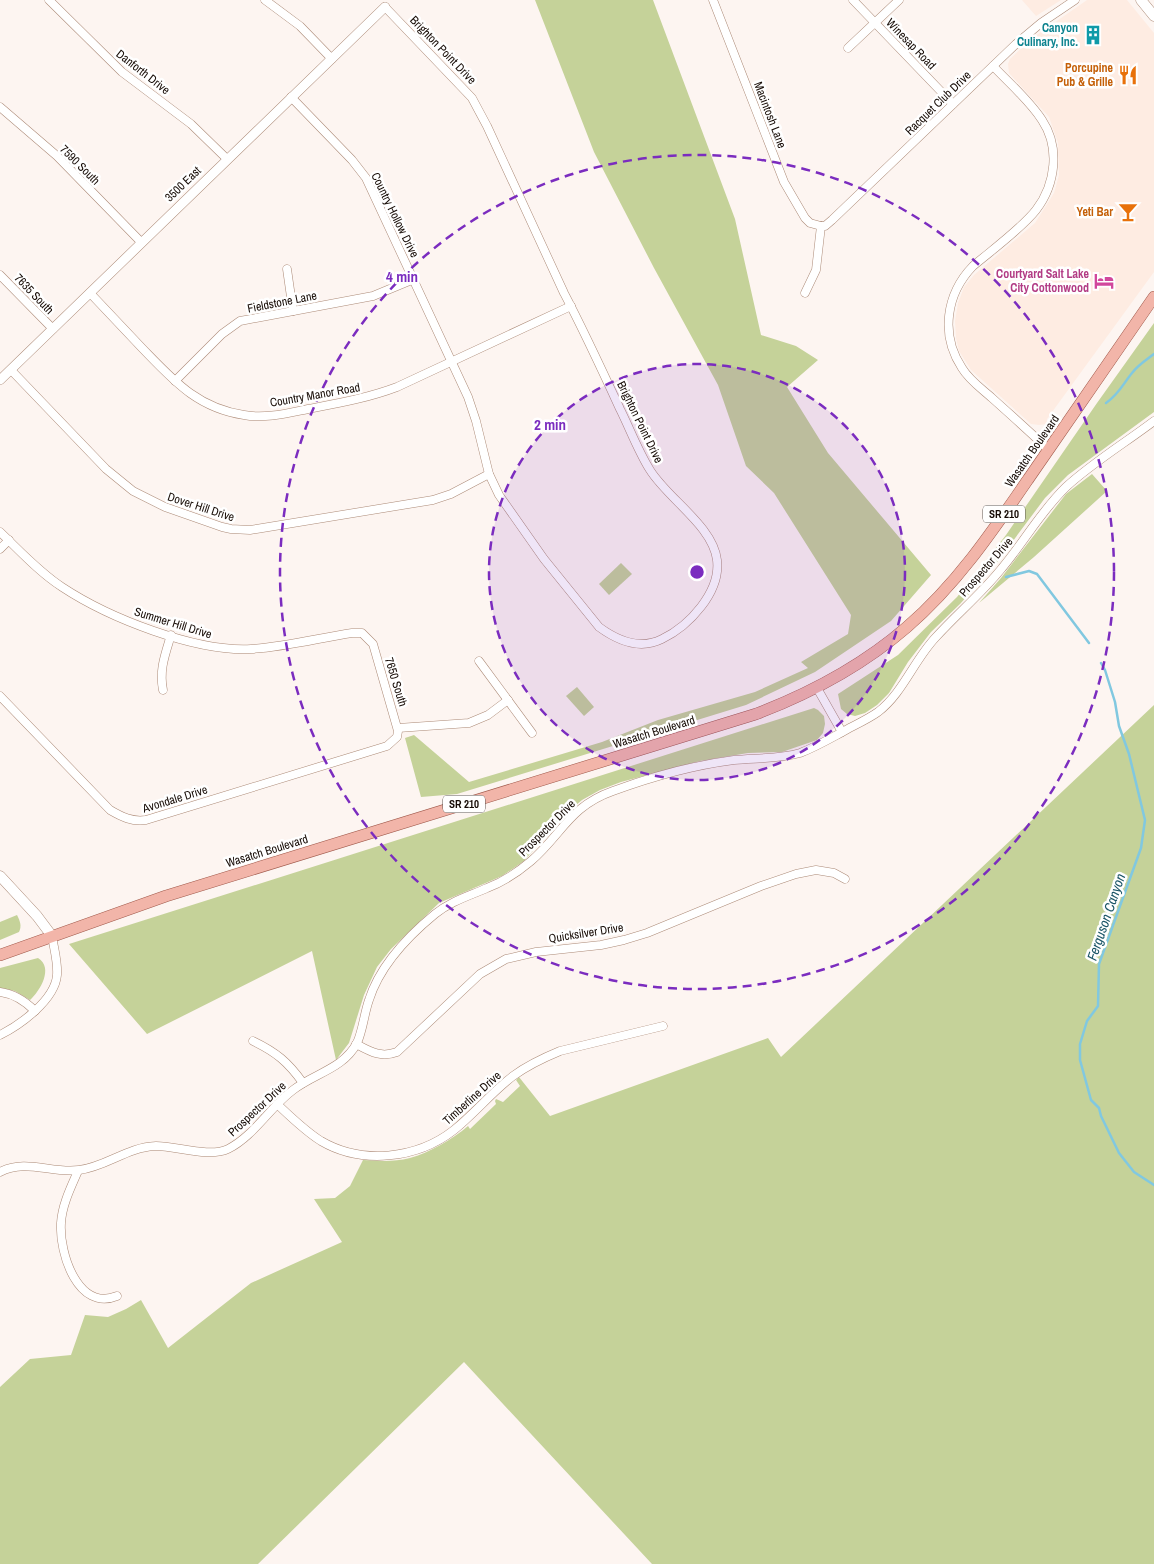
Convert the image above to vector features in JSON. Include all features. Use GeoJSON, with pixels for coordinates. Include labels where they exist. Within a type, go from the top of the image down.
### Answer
{"type":"FeatureCollection","features":[{"type":"Feature","properties":{"kind":"main road"},"geometry":{"type":"LineString","coordinates":[[1141,0],[1154,16]]}},
{"type":"Feature","properties":{"kind":"main road","name":"Wasatch Boulevard"},"geometry":{"type":"LineString","coordinates":[[0,955],[166,896],[756,714],[817,688],[887,643],[919,617],[944,592],[981,548],[1154,297]]}},
{"type":"Feature","properties":{"kind":"main road"},"geometry":{"type":"LineString","coordinates":[[1132,329],[1154,310]]}},
{"type":"Feature","properties":{"kind":"main road"},"geometry":{"type":"LineString","coordinates":[[0,876],[37,916],[52,936]]}},
{"type":"Feature","properties":{"kind":"street","name":"Danforth Drive"},"geometry":{"type":"LineString","coordinates":[[49,0],[122,72],[191,124],[227,159]]}},
{"type":"Feature","properties":{"kind":"street"},"geometry":{"type":"LineString","coordinates":[[265,0],[281,10],[300,26],[332,59]]}},
{"type":"Feature","properties":{"kind":"street","name":"Macintosh Lane"},"geometry":{"type":"LineString","coordinates":[[714,0],[784,182],[805,218],[810,223],[821,226]]}},
{"type":"Feature","properties":{"kind":"street","name":"Winesap Road"},"geometry":{"type":"LineString","coordinates":[[853,0],[954,104]]}},
{"type":"Feature","properties":{"kind":"street"},"geometry":{"type":"LineString","coordinates":[[848,48],[898,0]]}},
{"type":"Feature","properties":{"kind":"street","name":"Racquet Club Drive"},"geometry":{"type":"LineString","coordinates":[[821,226],[825,226],[832,220],[1026,34],[1075,0]]}},
{"type":"Feature","properties":{"kind":"street","name":"3500 East"},"geometry":{"type":"LineString","coordinates":[[0,380],[385,7]]}},
{"type":"Feature","properties":{"kind":"street","name":"Brighton Point Drive"},"geometry":{"type":"LineString","coordinates":[[385,7],[472,98],[650,470],[668,493],[710,538],[717,560],[717,574],[714,587],[707,600],[669,636],[659,641],[637,644],[623,642],[611,636],[599,627],[544,559],[510,513],[489,474]]}},
{"type":"Feature","properties":{"kind":"street"},"geometry":{"type":"LineString","coordinates":[[993,66],[1043,120],[1053,150],[1053,167],[1050,184],[1036,210],[961,280],[951,300],[948,332],[953,351],[962,369],[1049,450]]}},
{"type":"Feature","properties":{"kind":"street","name":"Country Hollow Drive"},"geometry":{"type":"LineString","coordinates":[[291,97],[352,160],[366,178],[468,397],[489,474]]}},
{"type":"Feature","properties":{"kind":"street","name":"7590 South"},"geometry":{"type":"LineString","coordinates":[[0,107],[57,156],[141,242]]}},
{"type":"Feature","properties":{"kind":"street"},"geometry":{"type":"LineString","coordinates":[[805,293],[816,270],[821,226]]}},
{"type":"Feature","properties":{"kind":"street"},"geometry":{"type":"LineString","coordinates":[[287,269],[294,311]]}},
{"type":"Feature","properties":{"kind":"street","name":"7635 South"},"geometry":{"type":"LineString","coordinates":[[0,275],[52,329]]}},
{"type":"Feature","properties":{"kind":"street","name":"Fieldstone Lane"},"geometry":{"type":"LineString","coordinates":[[174,381],[222,334],[240,322],[373,296],[414,279]]}},
{"type":"Feature","properties":{"kind":"street","name":"Country Manor Road"},"geometry":{"type":"LineString","coordinates":[[90,293],[174,381],[208,405],[246,416],[266,416],[370,397],[397,387],[571,306]]}},
{"type":"Feature","properties":{"kind":"street","name":"Dover Hill Drive"},"geometry":{"type":"LineString","coordinates":[[11,370],[106,469],[133,491],[165,507],[231,530],[250,530],[433,500],[451,494],[489,474]]}},
{"type":"Feature","properties":{"kind":"street","name":"Prospector Drive"},"geometry":{"type":"LineString","coordinates":[[0,1172],[6,1168],[19,1166],[78,1171],[141,1148],[157,1146],[219,1152],[241,1141],[277,1104],[302,1083],[334,1068],[347,1058],[356,1044],[369,999],[385,966],[428,920],[446,906],[502,882],[531,861],[546,847],[571,816],[584,805],[614,790],[691,768],[734,760],[798,754],[880,711],[893,698],[922,652],[985,588],[1018,549],[1054,500],[1068,486],[1154,421]]}},
{"type":"Feature","properties":{"kind":"street","name":"Summer Hill Drive"},"geometry":{"type":"LineString","coordinates":[[0,532],[40,570],[61,586],[112,615],[171,635],[211,646],[250,649],[352,633],[362,633],[366,636]]}},
{"type":"Feature","properties":{"kind":"street"},"geometry":{"type":"LineString","coordinates":[[0,549],[9,540]]}},
{"type":"Feature","properties":{"kind":"street"},"geometry":{"type":"LineString","coordinates":[[163,690],[161,678],[162,665],[171,635]]}},
{"type":"Feature","properties":{"kind":"street","name":"7650 South"},"geometry":{"type":"LineString","coordinates":[[366,636],[373,644],[398,728],[396,737]]}},
{"type":"Feature","properties":{"kind":"street"},"geometry":{"type":"LineString","coordinates":[[479,661],[532,733]]}},
{"type":"Feature","properties":{"kind":"street"},"geometry":{"type":"LineString","coordinates":[[817,688],[842,732]]}},
{"type":"Feature","properties":{"kind":"street","name":"Avondale Drive"},"geometry":{"type":"LineString","coordinates":[[0,696],[110,810],[126,819],[136,821],[146,820],[387,746],[396,737]]}},
{"type":"Feature","properties":{"kind":"street"},"geometry":{"type":"LineString","coordinates":[[398,728],[469,723],[488,715],[508,700]]}},
{"type":"Feature","properties":{"kind":"street","name":"Quicksilver Drive"},"geometry":{"type":"LineString","coordinates":[[356,1044],[382,1055],[397,1052],[480,974],[506,959],[529,953],[601,945],[624,940],[647,933],[761,886],[796,874],[816,870],[834,873],[845,879]]}},
{"type":"Feature","properties":{"kind":"street"},"geometry":{"type":"LineString","coordinates":[[0,1035],[12,1029],[35,1011],[56,982],[56,960],[52,936]]}},
{"type":"Feature","properties":{"kind":"street"},"geometry":{"type":"LineString","coordinates":[[0,992],[20,998],[35,1011]]}},
{"type":"Feature","properties":{"kind":"street","name":"Timberline Drive"},"geometry":{"type":"LineString","coordinates":[[277,1104],[298,1124],[322,1141],[348,1152],[373,1156],[396,1155],[441,1140],[511,1077],[545,1057],[560,1051],[663,1026]]}},
{"type":"Feature","properties":{"kind":"street"},"geometry":{"type":"LineString","coordinates":[[253,1041],[284,1059],[302,1083]]}},
{"type":"Feature","properties":{"kind":"street"},"geometry":{"type":"LineString","coordinates":[[78,1171],[64,1206],[61,1222],[65,1258],[72,1274],[89,1294],[99,1299],[108,1300],[117,1296]]}},
{"type":"Feature","properties":{"kind":"shaded area"},"geometry":{"type":"Polygon","coordinates":[[[1022,0],[1061,0],[1036,16],[1022,0]]]}},
{"type":"Feature","properties":{"kind":"shaded area"},"geometry":{"type":"Polygon","coordinates":[[[1087,0],[1127,0],[1154,33],[1154,272],[1047,419],[1046,424],[1039,425],[1031,424],[971,370],[959,351],[955,321],[958,303],[964,287],[974,275],[1035,223],[1054,193],[1059,175],[1058,143],[1049,117],[1009,73],[1008,64],[1010,59],[1031,39],[1087,0]]]}},
{"type":"Feature","properties":{"kind":"green space"},"geometry":{"type":"Polygon","coordinates":[[[535,0],[653,0],[735,219],[761,335],[796,346],[818,360],[787,387],[828,453],[931,575],[891,621],[815,672],[746,705],[457,794],[421,797],[405,738],[414,735],[469,782],[602,742],[658,720],[755,692],[808,668],[801,662],[848,634],[851,615],[774,493],[746,466],[718,385],[654,268],[594,152],[535,0]]]}},
{"type":"Feature","properties":{"kind":"green space"},"geometry":{"type":"Polygon","coordinates":[[[1154,323],[1154,412],[1068,475],[1045,498],[995,565],[960,604],[931,632],[908,662],[889,693],[877,705],[865,713],[855,716],[847,714],[841,709],[838,694],[898,655],[957,597],[1006,535],[1154,323]]]}},
{"type":"Feature","properties":{"kind":"green space"},"geometry":{"type":"Polygon","coordinates":[[[1092,474],[1107,491],[1034,557],[979,603],[1001,578],[1066,494],[1092,474]]]}},
{"type":"Feature","properties":{"kind":"green space"},"geometry":{"type":"Polygon","coordinates":[[[621,563],[632,574],[609,595],[599,584],[621,563]]]}},
{"type":"Feature","properties":{"kind":"green space"},"geometry":{"type":"Polygon","coordinates":[[[577,687],[594,707],[584,716],[566,696],[577,687]]]}},
{"type":"Feature","properties":{"kind":"green space"},"geometry":{"type":"Polygon","coordinates":[[[1154,705],[1154,1564],[652,1564],[464,1362],[258,1564],[0,1564],[0,1387],[30,1359],[71,1355],[85,1315],[108,1317],[141,1300],[168,1348],[251,1283],[342,1242],[314,1199],[335,1198],[350,1186],[363,1160],[386,1161],[404,1159],[425,1153],[455,1136],[468,1126],[470,1129],[496,1104],[496,1099],[503,1102],[520,1086],[516,1080],[519,1077],[550,1116],[768,1038],[781,1057],[1154,705]]]}},
{"type":"Feature","properties":{"kind":"green space"},"geometry":{"type":"Polygon","coordinates":[[[814,708],[824,716],[825,724],[823,733],[817,740],[782,752],[748,753],[700,761],[621,782],[600,790],[582,800],[562,817],[524,861],[502,876],[439,903],[391,949],[377,967],[364,995],[349,1043],[336,1060],[312,951],[147,1034],[69,944],[814,708]]]}},
{"type":"Feature","properties":{"kind":"green space"},"geometry":{"type":"Polygon","coordinates":[[[17,915],[20,924],[19,932],[0,940],[0,922],[17,915]]]}},
{"type":"Feature","properties":{"kind":"green space"},"geometry":{"type":"Polygon","coordinates":[[[38,958],[43,962],[45,968],[44,979],[38,991],[30,1000],[15,991],[0,988],[0,968],[38,958]]]}},
{"type":"Feature","properties":{"kind":"waterway"},"geometry":{"type":"LineString","coordinates":[[1106,403],[1118,392],[1137,368],[1154,354]]}},
{"type":"Feature","properties":{"kind":"waterway","name":"Ferguson Canyon"},"geometry":{"type":"LineString","coordinates":[[1006,577],[1029,571],[1037,574],[1089,643]]}},
{"type":"Feature","properties":{"kind":"waterway","name":"Ferguson Canyon"},"geometry":{"type":"LineString","coordinates":[[1101,663],[1115,702],[1119,726],[1129,754],[1145,820],[1141,848],[1099,964],[1098,1006],[1087,1021],[1080,1044],[1080,1060],[1091,1100],[1099,1108],[1119,1153],[1134,1172],[1154,1185]]}},
{"type":"Feature","properties":{"kind":"place","name":"Canyon Culinary, Inc."},"geometry":{"type":"Point","coordinates":[1093,35]}},
{"type":"Feature","properties":{"kind":"place","name":"Porcupine Pub & Grille"},"geometry":{"type":"Point","coordinates":[1128,75]}},
{"type":"Feature","properties":{"kind":"place","name":"Yeti Bar"},"geometry":{"type":"Point","coordinates":[1128,212]}},
{"type":"Feature","properties":{"kind":"place","name":"Courtyard Salt Lake City Cottonwood"},"geometry":{"type":"Point","coordinates":[1104,281]}}]}
